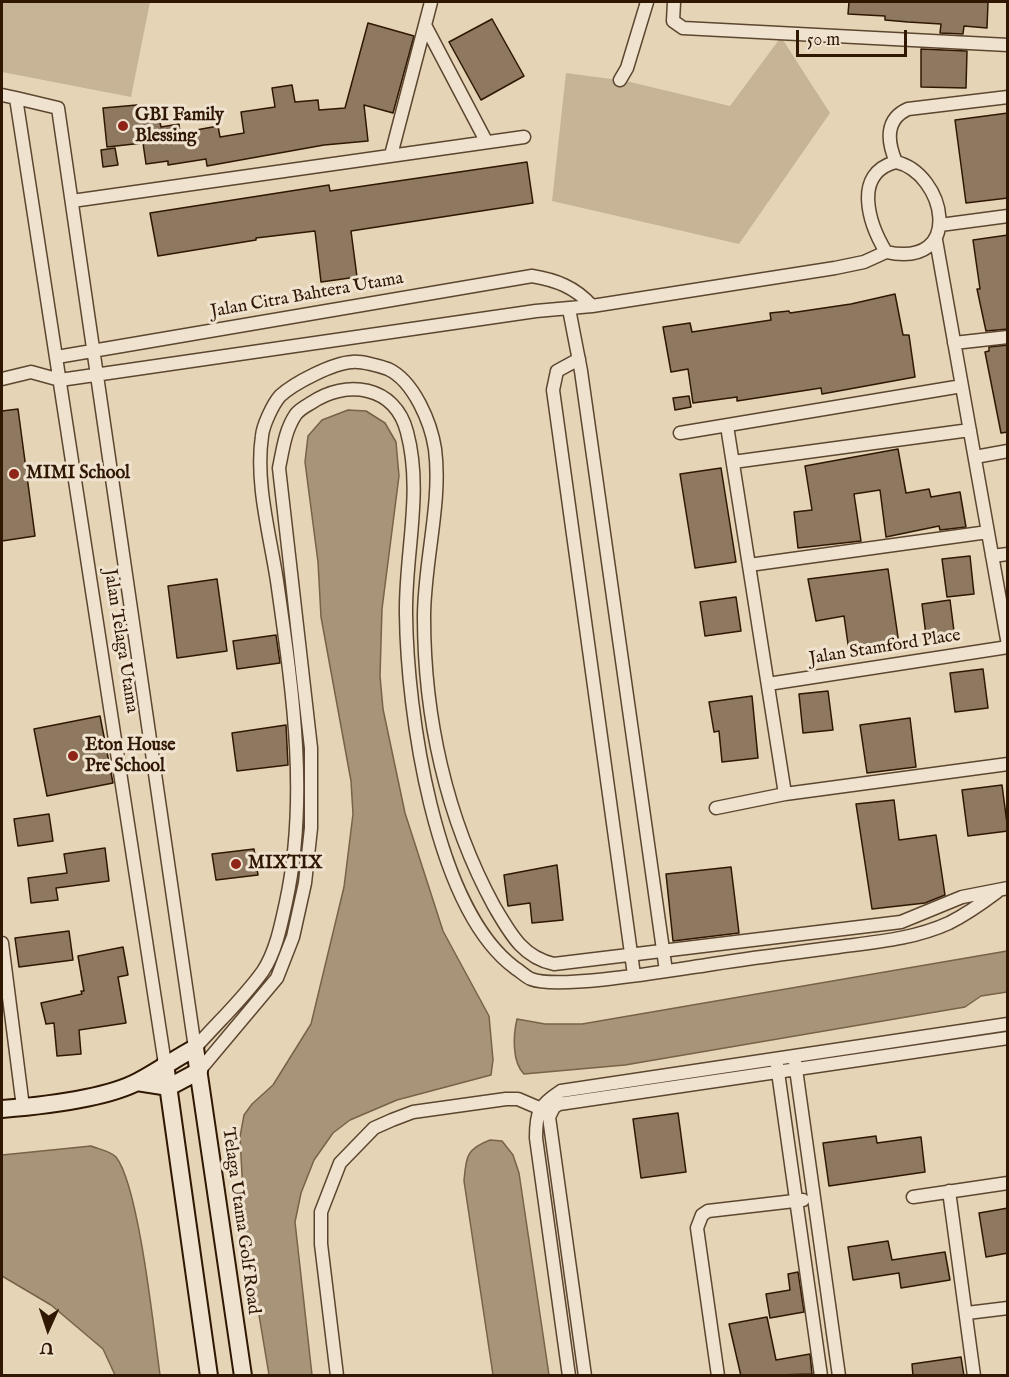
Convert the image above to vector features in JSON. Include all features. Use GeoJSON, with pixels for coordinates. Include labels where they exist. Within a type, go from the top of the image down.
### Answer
{"type":"FeatureCollection","features":[{"type":"Feature","properties":{"kind":"main road"},"geometry":{"type":"LineString","coordinates":[[2,1108],[93,1096],[137,1082],[195,1048]]}},
{"type":"Feature","properties":{"kind":"main road","name":"Jalan Telaga Utama"},"geometry":{"type":"LineString","coordinates":[[195,1048],[199,1071]]}},
{"type":"Feature","properties":{"kind":"main road","name":"Jalan Telaga Utama"},"geometry":{"type":"LineString","coordinates":[[165,1064],[169,1087]]}},
{"type":"Feature","properties":{"kind":"main road"},"geometry":{"type":"LineString","coordinates":[[137,1082],[169,1087],[199,1071]]}},
{"type":"Feature","properties":{"kind":"main road","name":"Telaga Utama Golf Road"},"geometry":{"type":"LineString","coordinates":[[199,1071],[243,1376]]}},
{"type":"Feature","properties":{"kind":"main road"},"geometry":{"type":"LineString","coordinates":[[169,1087],[210,1376]]}},
{"type":"Feature","properties":{"kind":"street"},"geometry":{"type":"LineString","coordinates":[[391,155],[431,2]]}},
{"type":"Feature","properties":{"kind":"street"},"geometry":{"type":"LineString","coordinates":[[620,80],[627,68],[647,2]]}},
{"type":"Feature","properties":{"kind":"street"},"geometry":{"type":"LineString","coordinates":[[674,2],[673,21],[683,28],[1008,45]]}},
{"type":"Feature","properties":{"kind":"street"},"geometry":{"type":"LineString","coordinates":[[425,25],[486,141]]}},
{"type":"Feature","properties":{"kind":"street"},"geometry":{"type":"LineString","coordinates":[[2,95],[16,98]]}},
{"type":"Feature","properties":{"kind":"street"},"geometry":{"type":"LineString","coordinates":[[885,252],[872,221],[867,201],[867,186],[882,167],[896,162],[890,132],[892,121],[898,114],[908,110],[1008,97]]}},
{"type":"Feature","properties":{"kind":"street","name":"Jalan Telaga Utama"},"geometry":{"type":"LineString","coordinates":[[165,1064],[16,98],[58,108],[195,1048]]}},
{"type":"Feature","properties":{"kind":"street"},"geometry":{"type":"LineString","coordinates":[[72,201],[524,137]]}},
{"type":"Feature","properties":{"kind":"street","name":"Jalan Stamford Place"},"geometry":{"type":"LineString","coordinates":[[768,684],[1008,646],[936,240],[940,225],[939,212],[930,189],[912,169],[896,162]]}},
{"type":"Feature","properties":{"kind":"street"},"geometry":{"type":"LineString","coordinates":[[940,225],[1008,216]]}},
{"type":"Feature","properties":{"kind":"street"},"geometry":{"type":"LineString","coordinates":[[2,379],[31,372],[60,380],[536,311],[592,306],[835,268],[864,262],[885,252],[904,254],[922,250],[936,240]]}},
{"type":"Feature","properties":{"kind":"street","name":"Jalan Citra Bahtera Utama"},"geometry":{"type":"LineString","coordinates":[[57,357],[532,276],[576,290],[592,306]]}},
{"type":"Feature","properties":{"kind":"street"},"geometry":{"type":"LineString","coordinates":[[569,309],[579,358],[666,971]]}},
{"type":"Feature","properties":{"kind":"street"},"geometry":{"type":"LineString","coordinates":[[954,343],[1008,337]]}},
{"type":"Feature","properties":{"kind":"street"},"geometry":{"type":"LineString","coordinates":[[579,358],[557,371],[553,390],[634,975]]}},
{"type":"Feature","properties":{"kind":"street"},"geometry":{"type":"LineString","coordinates":[[195,1048],[263,970],[279,933],[291,880],[297,827],[296,749],[287,649],[260,471],[262,432],[279,397],[319,372],[353,361],[389,370],[406,384],[428,422],[435,449],[436,481],[424,616],[431,712],[452,812],[480,880],[518,945],[537,960],[554,964],[901,922],[962,897],[1004,889]]}},
{"type":"Feature","properties":{"kind":"street"},"geometry":{"type":"LineString","coordinates":[[680,433],[962,386]]}},
{"type":"Feature","properties":{"kind":"street"},"geometry":{"type":"LineString","coordinates":[[199,1071],[277,978],[293,937],[305,883],[311,828],[311,748],[279,468],[285,438],[297,412],[326,393],[359,388],[385,397],[397,410],[407,430],[415,488],[406,612],[414,717],[422,775],[462,898],[481,931],[504,959],[531,980],[564,983],[902,939],[946,924],[973,910],[1004,889]]}},
{"type":"Feature","properties":{"kind":"street"},"geometry":{"type":"LineString","coordinates":[[727,426],[785,794]]}},
{"type":"Feature","properties":{"kind":"street"},"geometry":{"type":"LineString","coordinates":[[733,462],[970,430]]}},
{"type":"Feature","properties":{"kind":"street"},"geometry":{"type":"LineString","coordinates":[[975,457],[1008,451]]}},
{"type":"Feature","properties":{"kind":"street"},"geometry":{"type":"LineString","coordinates":[[749,565],[988,532]]}},
{"type":"Feature","properties":{"kind":"street"},"geometry":{"type":"LineString","coordinates":[[992,556],[1008,554]]}},
{"type":"Feature","properties":{"kind":"street"},"geometry":{"type":"LineString","coordinates":[[716,808],[785,794],[1008,764]]}},
{"type":"Feature","properties":{"kind":"street"},"geometry":{"type":"LineString","coordinates":[[2,943],[4,985],[23,1107]]}},
{"type":"Feature","properties":{"kind":"street"},"geometry":{"type":"LineString","coordinates":[[545,1110],[560,1104],[1008,1023]]}},
{"type":"Feature","properties":{"kind":"street"},"geometry":{"type":"LineString","coordinates":[[794,1061],[1008,1038]]}},
{"type":"Feature","properties":{"kind":"street"},"geometry":{"type":"LineString","coordinates":[[794,1061],[838,1376]]}},
{"type":"Feature","properties":{"kind":"street"},"geometry":{"type":"LineString","coordinates":[[777,1064],[821,1376]]}},
{"type":"Feature","properties":{"kind":"street"},"geometry":{"type":"LineString","coordinates":[[337,1376],[321,1244],[321,1212],[340,1163],[374,1128],[413,1112],[506,1099],[518,1099],[545,1110],[549,1118],[585,1376]]}},
{"type":"Feature","properties":{"kind":"street"},"geometry":{"type":"LineString","coordinates":[[545,1110],[536,1138],[569,1376]]}},
{"type":"Feature","properties":{"kind":"street"},"geometry":{"type":"LineString","coordinates":[[913,1197],[1008,1183]]}},
{"type":"Feature","properties":{"kind":"street"},"geometry":{"type":"LineString","coordinates":[[949,1191],[974,1376]]}},
{"type":"Feature","properties":{"kind":"street"},"geometry":{"type":"LineString","coordinates":[[718,1376],[697,1228],[699,1220],[708,1211],[813,1198]]}},
{"type":"Feature","properties":{"kind":"street"},"geometry":{"type":"LineString","coordinates":[[967,1313],[1008,1308]]}},
{"type":"Feature","properties":{"kind":"shaded area"},"geometry":{"type":"Polygon","coordinates":[[[2,2],[150,2],[131,97],[2,72],[2,2]]]}},
{"type":"Feature","properties":{"kind":"shaded area"},"geometry":{"type":"Polygon","coordinates":[[[781,37],[830,113],[739,244],[552,201],[566,73],[626,81],[730,106],[781,37]]]}},
{"type":"Feature","properties":{"kind":"shaded area"},"geometry":{"type":"Polygon","coordinates":[[[348,410],[366,411],[385,423],[396,442],[399,476],[382,609],[380,676],[383,709],[405,813],[443,931],[489,1016],[493,1060],[491,1075],[397,1100],[350,1120],[333,1133],[314,1160],[301,1193],[295,1222],[312,1375],[269,1375],[245,1231],[240,1137],[244,1115],[252,1104],[273,1085],[311,1024],[344,887],[353,814],[351,781],[321,617],[318,562],[305,462],[308,436],[322,420],[348,410]]]}},
{"type":"Feature","properties":{"kind":"shaded area"},"geometry":{"type":"Polygon","coordinates":[[[1007,951],[1007,992],[981,996],[965,1007],[625,1065],[524,1074],[515,1056],[514,1041],[517,1019],[545,1024],[582,1024],[1007,951]]]}},
{"type":"Feature","properties":{"kind":"shaded area"},"geometry":{"type":"Polygon","coordinates":[[[490,1140],[502,1141],[513,1155],[519,1173],[549,1375],[493,1375],[464,1181],[469,1155],[476,1147],[490,1140]]]}},
{"type":"Feature","properties":{"kind":"shaded area"},"geometry":{"type":"Polygon","coordinates":[[[91,1146],[116,1157],[132,1197],[150,1295],[160,1375],[115,1375],[103,1349],[51,1305],[2,1276],[2,1155],[91,1146]]]}},
{"type":"Feature","properties":{"kind":"building"},"geometry":{"type":"Polygon","coordinates":[[[849,2],[988,2],[987,28],[964,26],[963,34],[940,33],[941,24],[885,20],[885,16],[848,14],[849,2]]]}},
{"type":"Feature","properties":{"kind":"building"},"geometry":{"type":"Polygon","coordinates":[[[492,19],[524,76],[481,100],[449,42],[492,19]]]}},
{"type":"Feature","properties":{"kind":"building"},"geometry":{"type":"Polygon","coordinates":[[[368,23],[414,36],[393,113],[364,105],[368,141],[324,145],[207,166],[206,159],[168,165],[168,161],[146,164],[143,143],[107,147],[103,108],[137,105],[139,119],[159,117],[161,127],[179,124],[180,133],[218,126],[220,137],[244,133],[241,112],[275,107],[272,88],[292,85],[295,102],[318,100],[319,110],[345,108],[368,23]]]}},
{"type":"Feature","properties":{"kind":"building"},"geometry":{"type":"Polygon","coordinates":[[[921,49],[967,51],[966,88],[921,87],[921,49]]]}},
{"type":"Feature","properties":{"kind":"building"},"geometry":{"type":"Polygon","coordinates":[[[1008,113],[1008,198],[966,203],[955,120],[1008,113]]]}},
{"type":"Feature","properties":{"kind":"building"},"geometry":{"type":"Polygon","coordinates":[[[115,148],[118,165],[103,167],[101,150],[115,148]]]}},
{"type":"Feature","properties":{"kind":"building"},"geometry":{"type":"Polygon","coordinates":[[[527,162],[533,203],[351,231],[357,277],[321,282],[315,231],[256,238],[256,240],[158,256],[150,213],[329,185],[330,191],[527,162]]]}},
{"type":"Feature","properties":{"kind":"building"},"geometry":{"type":"Polygon","coordinates":[[[1008,235],[1008,329],[986,331],[977,289],[980,289],[973,240],[1008,235]]]}},
{"type":"Feature","properties":{"kind":"building"},"geometry":{"type":"Polygon","coordinates":[[[895,294],[903,335],[909,335],[915,377],[822,394],[821,388],[737,401],[737,397],[693,403],[688,369],[671,372],[663,327],[690,323],[692,332],[771,320],[770,313],[789,311],[790,313],[851,304],[895,294]]]}},
{"type":"Feature","properties":{"kind":"building"},"geometry":{"type":"Polygon","coordinates":[[[1008,345],[1008,432],[1001,433],[985,352],[989,351],[989,347],[1008,345]]]}},
{"type":"Feature","properties":{"kind":"building"},"geometry":{"type":"Polygon","coordinates":[[[689,396],[691,407],[675,410],[673,398],[689,396]]]}},
{"type":"Feature","properties":{"kind":"building","name":"MIMI School"},"geometry":{"type":"Polygon","coordinates":[[[18,409],[35,536],[2,541],[2,411],[18,409]]]}},
{"type":"Feature","properties":{"kind":"building"},"geometry":{"type":"Polygon","coordinates":[[[898,449],[906,493],[929,489],[931,497],[960,492],[966,527],[940,530],[939,526],[886,537],[880,490],[854,494],[861,541],[798,548],[794,512],[812,510],[805,466],[898,449]]]}},
{"type":"Feature","properties":{"kind":"building"},"geometry":{"type":"Polygon","coordinates":[[[721,468],[736,562],[695,568],[680,474],[721,468]]]}},
{"type":"Feature","properties":{"kind":"building"},"geometry":{"type":"Polygon","coordinates":[[[970,556],[974,594],[947,597],[942,559],[970,556]]]}},
{"type":"Feature","properties":{"kind":"building"},"geometry":{"type":"Polygon","coordinates":[[[888,569],[899,644],[849,651],[844,616],[816,621],[808,579],[888,569]]]}},
{"type":"Feature","properties":{"kind":"building"},"geometry":{"type":"Polygon","coordinates":[[[217,579],[227,651],[177,658],[168,586],[217,579]]]}},
{"type":"Feature","properties":{"kind":"building"},"geometry":{"type":"Polygon","coordinates":[[[736,597],[741,631],[705,636],[700,602],[736,597]]]}},
{"type":"Feature","properties":{"kind":"building"},"geometry":{"type":"Polygon","coordinates":[[[950,600],[955,639],[927,643],[922,604],[950,600]]]}},
{"type":"Feature","properties":{"kind":"building"},"geometry":{"type":"Polygon","coordinates":[[[276,635],[280,663],[237,669],[233,641],[276,635]]]}},
{"type":"Feature","properties":{"kind":"building"},"geometry":{"type":"Polygon","coordinates":[[[983,669],[988,708],[955,712],[950,673],[983,669]]]}},
{"type":"Feature","properties":{"kind":"building"},"geometry":{"type":"Polygon","coordinates":[[[828,691],[833,730],[803,733],[799,694],[828,691]]]}},
{"type":"Feature","properties":{"kind":"building"},"geometry":{"type":"Polygon","coordinates":[[[752,696],[758,758],[722,762],[719,731],[714,732],[709,702],[752,696]]]}},
{"type":"Feature","properties":{"kind":"building","name":"Eton House Pre School"},"geometry":{"type":"Polygon","coordinates":[[[100,716],[113,783],[47,796],[34,729],[100,716]]]}},
{"type":"Feature","properties":{"kind":"building"},"geometry":{"type":"Polygon","coordinates":[[[910,718],[916,767],[867,773],[860,725],[910,718]]]}},
{"type":"Feature","properties":{"kind":"building"},"geometry":{"type":"Polygon","coordinates":[[[286,725],[288,765],[237,771],[232,733],[286,725]]]}},
{"type":"Feature","properties":{"kind":"building"},"geometry":{"type":"Polygon","coordinates":[[[1002,785],[1008,831],[968,836],[962,790],[1002,785]]]}},
{"type":"Feature","properties":{"kind":"building"},"geometry":{"type":"Polygon","coordinates":[[[894,800],[899,840],[936,835],[945,895],[925,903],[872,909],[856,804],[894,800]]]}},
{"type":"Feature","properties":{"kind":"building"},"geometry":{"type":"Polygon","coordinates":[[[49,814],[53,841],[18,846],[14,819],[49,814]]]}},
{"type":"Feature","properties":{"kind":"building"},"geometry":{"type":"Polygon","coordinates":[[[105,848],[109,881],[56,888],[58,900],[31,903],[28,878],[67,873],[64,854],[105,848]]]}},
{"type":"Feature","properties":{"kind":"building"},"geometry":{"type":"Polygon","coordinates":[[[254,849],[258,875],[216,880],[212,854],[254,849]]]}},
{"type":"Feature","properties":{"kind":"building"},"geometry":{"type":"Polygon","coordinates":[[[557,865],[563,920],[532,923],[530,903],[508,906],[504,875],[557,865]]]}},
{"type":"Feature","properties":{"kind":"building"},"geometry":{"type":"Polygon","coordinates":[[[731,867],[739,933],[673,941],[666,874],[731,867]]]}},
{"type":"Feature","properties":{"kind":"building"},"geometry":{"type":"Polygon","coordinates":[[[69,931],[73,960],[19,967],[15,938],[69,931]]]}},
{"type":"Feature","properties":{"kind":"building"},"geometry":{"type":"Polygon","coordinates":[[[123,947],[128,975],[118,977],[126,1023],[79,1030],[81,1054],[57,1056],[54,1023],[46,1024],[41,1003],[82,994],[81,991],[84,991],[78,956],[123,947]]]}},
{"type":"Feature","properties":{"kind":"building"},"geometry":{"type":"Polygon","coordinates":[[[678,1113],[686,1172],[641,1178],[633,1119],[678,1113]]]}},
{"type":"Feature","properties":{"kind":"building"},"geometry":{"type":"Polygon","coordinates":[[[876,1136],[877,1143],[921,1137],[925,1172],[829,1186],[823,1143],[876,1136]]]}},
{"type":"Feature","properties":{"kind":"building"},"geometry":{"type":"Polygon","coordinates":[[[1008,1208],[1008,1253],[986,1257],[979,1213],[1008,1208]]]}},
{"type":"Feature","properties":{"kind":"building"},"geometry":{"type":"Polygon","coordinates":[[[888,1241],[892,1260],[945,1252],[950,1280],[901,1288],[899,1273],[853,1280],[848,1247],[888,1241]]]}},
{"type":"Feature","properties":{"kind":"building"},"geometry":{"type":"Polygon","coordinates":[[[798,1272],[804,1312],[770,1318],[766,1294],[790,1290],[788,1274],[798,1272]]]}},
{"type":"Feature","properties":{"kind":"building"},"geometry":{"type":"Polygon","coordinates":[[[767,1317],[776,1360],[810,1354],[812,1374],[741,1376],[729,1324],[767,1317]]]}},
{"type":"Feature","properties":{"kind":"building"},"geometry":{"type":"Polygon","coordinates":[[[961,1357],[964,1376],[913,1376],[912,1364],[961,1357]]]}},
{"type":"Feature","properties":{"kind":"place","name":"GBI Family Blessing"},"geometry":{"type":"Point","coordinates":[123,126]}},
{"type":"Feature","properties":{"kind":"place","name":"MIMI School"},"geometry":{"type":"Point","coordinates":[14,474]}},
{"type":"Feature","properties":{"kind":"place","name":"Eton House Pre School"},"geometry":{"type":"Point","coordinates":[73,756]}},
{"type":"Feature","properties":{"kind":"place","name":"MIXTIX"},"geometry":{"type":"Point","coordinates":[236,864]}}]}
